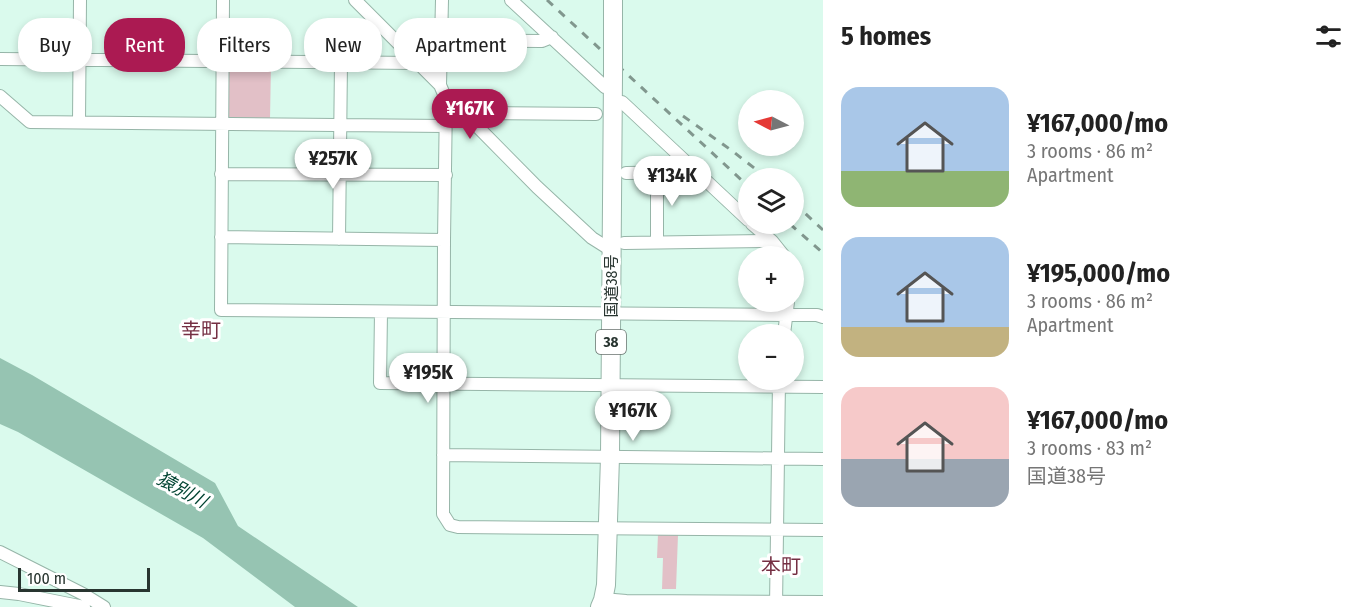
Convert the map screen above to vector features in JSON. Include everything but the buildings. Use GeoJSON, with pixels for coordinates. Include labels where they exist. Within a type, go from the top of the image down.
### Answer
{"type":"FeatureCollection","features":[{"type":"Feature","properties":{"kind":"highway","name":"国道38号"},"geometry":{"type":"LineString","coordinates":[[602,603],[606,585],[608,529],[611,313],[618,246],[609,81],[613,46],[613,0]]}},
{"type":"Feature","properties":{"kind":"main road"},"geometry":{"type":"LineString","coordinates":[[602,603],[823,604]]}},
{"type":"Feature","properties":{"kind":"street"},"geometry":{"type":"LineString","coordinates":[[80,0],[80,18]]}},
{"type":"Feature","properties":{"kind":"street"},"geometry":{"type":"LineString","coordinates":[[223,0],[223,18]]}},
{"type":"Feature","properties":{"kind":"street"},"geometry":{"type":"LineString","coordinates":[[355,0],[394,40]]}},
{"type":"Feature","properties":{"kind":"street"},"geometry":{"type":"LineString","coordinates":[[442,0],[442,18]]}},
{"type":"Feature","properties":{"kind":"street"},"geometry":{"type":"LineString","coordinates":[[511,0],[552,37],[609,81]]}},
{"type":"Feature","properties":{"kind":"street"},"geometry":{"type":"LineString","coordinates":[[527,41],[542,41],[552,37]]}},
{"type":"Feature","properties":{"kind":"street"},"geometry":{"type":"LineString","coordinates":[[0,58],[18,58]]}},
{"type":"Feature","properties":{"kind":"street"},"geometry":{"type":"LineString","coordinates":[[92,60],[197,61]]}},
{"type":"Feature","properties":{"kind":"street"},"geometry":{"type":"LineString","coordinates":[[79,72],[79,122]]}},
{"type":"Feature","properties":{"kind":"street"},"geometry":{"type":"LineString","coordinates":[[223,72],[221,310],[817,315],[823,317]]}},
{"type":"Feature","properties":{"kind":"street"},"geometry":{"type":"LineString","coordinates":[[339,239],[341,72]]}},
{"type":"Feature","properties":{"kind":"street"},"geometry":{"type":"LineString","coordinates":[[426,72],[440,85],[446,99],[443,514],[450,525],[458,527],[823,530]]}},
{"type":"Feature","properties":{"kind":"street"},"geometry":{"type":"LineString","coordinates":[[440,72],[440,85]]}},
{"type":"Feature","properties":{"kind":"street"},"geometry":{"type":"LineString","coordinates":[[0,96],[30,122],[446,126]]}},
{"type":"Feature","properties":{"kind":"street"},"geometry":{"type":"LineString","coordinates":[[446,99],[461,110],[537,187],[592,238],[618,246],[657,242],[772,241]]}},
{"type":"Feature","properties":{"kind":"street"},"geometry":{"type":"LineString","coordinates":[[622,102],[738,211]]}},
{"type":"Feature","properties":{"kind":"street"},"geometry":{"type":"LineString","coordinates":[[472,121],[487,112],[596,114]]}},
{"type":"Feature","properties":{"kind":"street"},"geometry":{"type":"LineString","coordinates":[[657,172],[657,242]]}},
{"type":"Feature","properties":{"kind":"street"},"geometry":{"type":"LineString","coordinates":[[626,173],[696,172]]}},
{"type":"Feature","properties":{"kind":"street"},"geometry":{"type":"LineString","coordinates":[[221,174],[446,175]]}},
{"type":"Feature","properties":{"kind":"street"},"geometry":{"type":"LineString","coordinates":[[764,234],[776,246]]}},
{"type":"Feature","properties":{"kind":"street"},"geometry":{"type":"LineString","coordinates":[[221,237],[444,240]]}},
{"type":"Feature","properties":{"kind":"street"},"geometry":{"type":"LineString","coordinates":[[381,312],[380,383],[738,383]]}},
{"type":"Feature","properties":{"kind":"street"},"geometry":{"type":"LineString","coordinates":[[786,324],[787,312]]}},
{"type":"Feature","properties":{"kind":"street"},"geometry":{"type":"LineString","coordinates":[[804,385],[823,387]]}},
{"type":"Feature","properties":{"kind":"street"},"geometry":{"type":"LineString","coordinates":[[776,605],[779,390]]}},
{"type":"Feature","properties":{"kind":"street"},"geometry":{"type":"LineString","coordinates":[[443,455],[823,459]]}},
{"type":"Feature","properties":{"kind":"street"},"geometry":{"type":"LineString","coordinates":[[0,552],[104,607]]}},
{"type":"Feature","properties":{"kind":"street"},"geometry":{"type":"LineString","coordinates":[[0,592],[84,607]]}},
{"type":"Feature","properties":{"kind":"shaded area"},"geometry":{"type":"Polygon","coordinates":[[[227,72],[271,72],[270,119],[226,119],[227,72]]]}},
{"type":"Feature","properties":{"kind":"shaded area"},"geometry":{"type":"Polygon","coordinates":[[[658,534],[678,535],[676,589],[662,589],[663,558],[657,558],[658,534]]]}},
{"type":"Feature","properties":{"kind":"water","name":"猿別川"},"geometry":{"type":"Polygon","coordinates":[[[0,358],[215,483],[238,526],[358,607],[295,607],[203,538],[18,432],[0,424],[0,358]]]}},
{"type":"Feature","properties":{"kind":"railway"},"geometry":{"type":"LineString","coordinates":[[547,0],[738,177]]}},
{"type":"Feature","properties":{"kind":"railway"},"geometry":{"type":"LineString","coordinates":[[683,116],[754,168]]}},
{"type":"Feature","properties":{"kind":"railway"},"geometry":{"type":"LineString","coordinates":[[804,212],[823,230]]}},
{"type":"Feature","properties":{"kind":"railway"},"geometry":{"type":"LineString","coordinates":[[801,234],[823,253]]}},
{"type":"Feature","properties":{"kind":"district","name":"幸町"},"geometry":{"type":"Point","coordinates":[201,330]}},
{"type":"Feature","properties":{"kind":"district","name":"本町"},"geometry":{"type":"Point","coordinates":[781,566]}}]}
